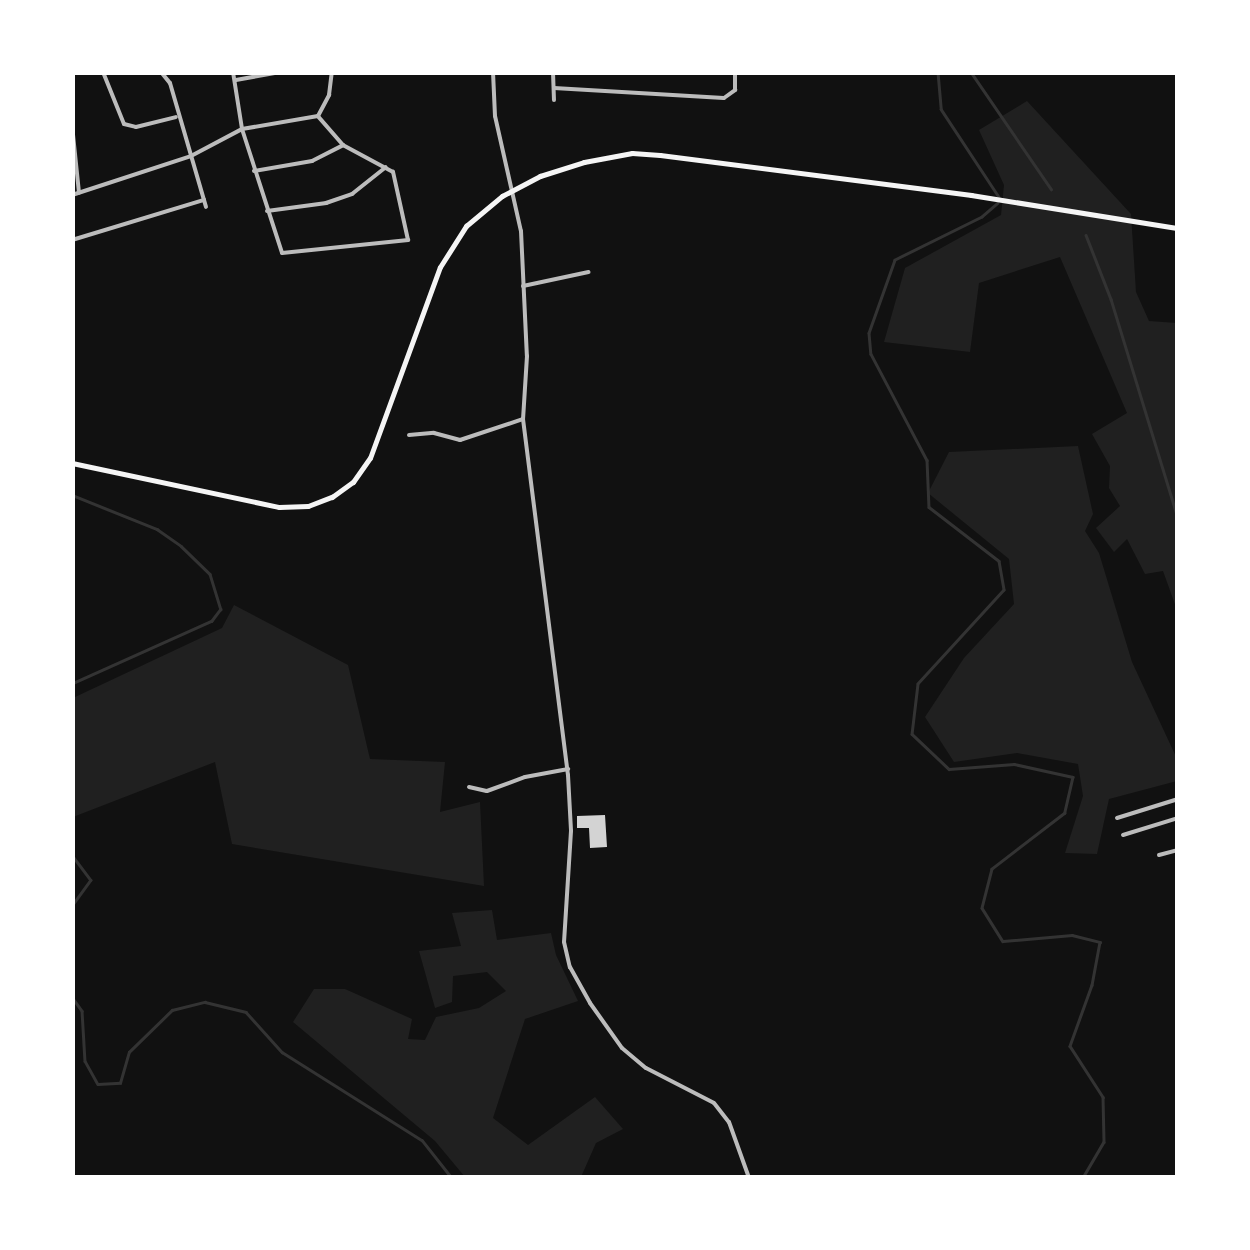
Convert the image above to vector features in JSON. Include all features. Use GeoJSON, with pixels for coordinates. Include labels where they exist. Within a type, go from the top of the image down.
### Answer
{"type":"FeatureCollection","features":[{"type":"Feature","properties":{"kind":"main road"},"geometry":{"type":"LineString","coordinates":[[72,463],[279,507],[308,506],[343,490],[370,458],[440,266],[466,226],[492,202],[570,166],[632,154],[971,195],[1178,228]]}},
{"type":"Feature","properties":{"kind":"street"},"geometry":{"type":"LineString","coordinates":[[103,72],[124,124],[136,127],[178,116]]}},
{"type":"Feature","properties":{"kind":"street"},"geometry":{"type":"LineString","coordinates":[[72,240],[205,204],[170,82],[161,72]]}},
{"type":"Feature","properties":{"kind":"street"},"geometry":{"type":"LineString","coordinates":[[233,72],[242,129],[282,253],[408,240],[399,185],[386,167],[342,146],[318,116]]}},
{"type":"Feature","properties":{"kind":"street"},"geometry":{"type":"LineString","coordinates":[[234,80],[280,72]]}},
{"type":"Feature","properties":{"kind":"street"},"geometry":{"type":"LineString","coordinates":[[318,116],[328,95],[332,72]]}},
{"type":"Feature","properties":{"kind":"street"},"geometry":{"type":"LineString","coordinates":[[494,72],[495,116],[521,231],[527,356],[523,419],[568,769],[571,831],[562,922],[570,967],[622,1048],[646,1068],[714,1102],[729,1122],[748,1178]]}},
{"type":"Feature","properties":{"kind":"street"},"geometry":{"type":"LineString","coordinates":[[553,72],[554,100]]}},
{"type":"Feature","properties":{"kind":"street"},"geometry":{"type":"LineString","coordinates":[[554,88],[724,98],[735,90],[735,72]]}},
{"type":"Feature","properties":{"kind":"street"},"geometry":{"type":"LineString","coordinates":[[72,125],[76,194],[191,156],[242,129],[318,116]]}},
{"type":"Feature","properties":{"kind":"street"},"geometry":{"type":"LineString","coordinates":[[254,171],[312,160],[342,146]]}},
{"type":"Feature","properties":{"kind":"street"},"geometry":{"type":"LineString","coordinates":[[266,211],[326,203],[352,194],[386,167]]}},
{"type":"Feature","properties":{"kind":"street"},"geometry":{"type":"LineString","coordinates":[[524,286],[590,272]]}},
{"type":"Feature","properties":{"kind":"street"},"geometry":{"type":"LineString","coordinates":[[409,435],[434,433],[460,440],[523,419]]}},
{"type":"Feature","properties":{"kind":"street"},"geometry":{"type":"LineString","coordinates":[[469,787],[487,791],[525,777],[568,769]]}},
{"type":"Feature","properties":{"kind":"street"},"geometry":{"type":"LineString","coordinates":[[1116,818],[1178,799]]}},
{"type":"Feature","properties":{"kind":"street"},"geometry":{"type":"LineString","coordinates":[[1124,834],[1178,818]]}},
{"type":"Feature","properties":{"kind":"street"},"geometry":{"type":"LineString","coordinates":[[1159,856],[1178,850]]}},
{"type":"Feature","properties":{"kind":"shaded area"},"geometry":{"type":"Polygon","coordinates":[[[1027,101],[1131,214],[1136,292],[1149,321],[1177,323],[1177,610],[1163,571],[1145,574],[1127,539],[1114,552],[1096,528],[1120,506],[1109,488],[1110,466],[1092,434],[1127,413],[1060,257],[979,283],[970,352],[884,342],[905,268],[1001,215],[1004,185],[979,130],[1027,101]]]}},
{"type":"Feature","properties":{"kind":"shaded area"},"geometry":{"type":"Polygon","coordinates":[[[1078,446],[1093,514],[1085,531],[1099,553],[1132,662],[1178,761],[1177,781],[1109,799],[1097,854],[1065,853],[1083,796],[1078,764],[1017,753],[954,762],[925,717],[964,658],[1014,604],[1009,559],[928,493],[949,452],[1078,446]]]}},
{"type":"Feature","properties":{"kind":"shaded area"},"geometry":{"type":"Polygon","coordinates":[[[234,605],[348,665],[370,759],[445,762],[440,812],[480,802],[484,886],[232,844],[215,762],[73,817],[73,698],[222,628],[234,605]]]}},
{"type":"Feature","properties":{"kind":"shaded area"},"geometry":{"type":"Polygon","coordinates":[[[492,910],[497,940],[551,933],[556,955],[578,1001],[525,1019],[493,1118],[528,1145],[595,1097],[623,1129],[596,1143],[581,1177],[465,1177],[435,1141],[293,1022],[314,989],[345,989],[412,1019],[408,1039],[425,1040],[436,1017],[479,1008],[506,991],[487,972],[453,976],[452,1002],[435,1008],[419,951],[461,946],[452,913],[492,910]]]}},
{"type":"Feature","properties":{"kind":"building"},"geometry":{"type":"Polygon","coordinates":[[[605,815],[607,847],[590,848],[589,828],[577,828],[577,816],[605,815]]]}},
{"type":"Feature","properties":{"kind":"waterway"},"geometry":{"type":"LineString","coordinates":[[938,72],[941,109],[999,197]]}},
{"type":"Feature","properties":{"kind":"waterway"},"geometry":{"type":"LineString","coordinates":[[971,72],[1051,189]]}},
{"type":"Feature","properties":{"kind":"waterway"},"geometry":{"type":"LineString","coordinates":[[998,203],[982,217],[895,260],[869,333],[871,354],[927,460],[929,507],[999,561],[1004,590],[918,684],[912,734],[949,769],[1014,764],[1073,777],[1065,813],[992,869],[982,908],[1003,941],[1072,935],[1100,942],[1092,985],[1070,1046],[1103,1097],[1104,1142],[1083,1178]]}},
{"type":"Feature","properties":{"kind":"waterway"},"geometry":{"type":"LineString","coordinates":[[1086,235],[1111,299],[1178,518]]}},
{"type":"Feature","properties":{"kind":"waterway"},"geometry":{"type":"LineString","coordinates":[[72,495],[157,529],[181,546],[210,574],[221,609],[212,621],[72,684]]}},
{"type":"Feature","properties":{"kind":"waterway"},"geometry":{"type":"LineString","coordinates":[[72,855],[91,880],[72,906]]}},
{"type":"Feature","properties":{"kind":"waterway"},"geometry":{"type":"LineString","coordinates":[[72,997],[82,1011],[85,1061],[98,1084],[120,1083],[129,1052],[172,1010],[205,1002],[246,1012],[282,1052],[422,1140],[452,1178]]}}]}
